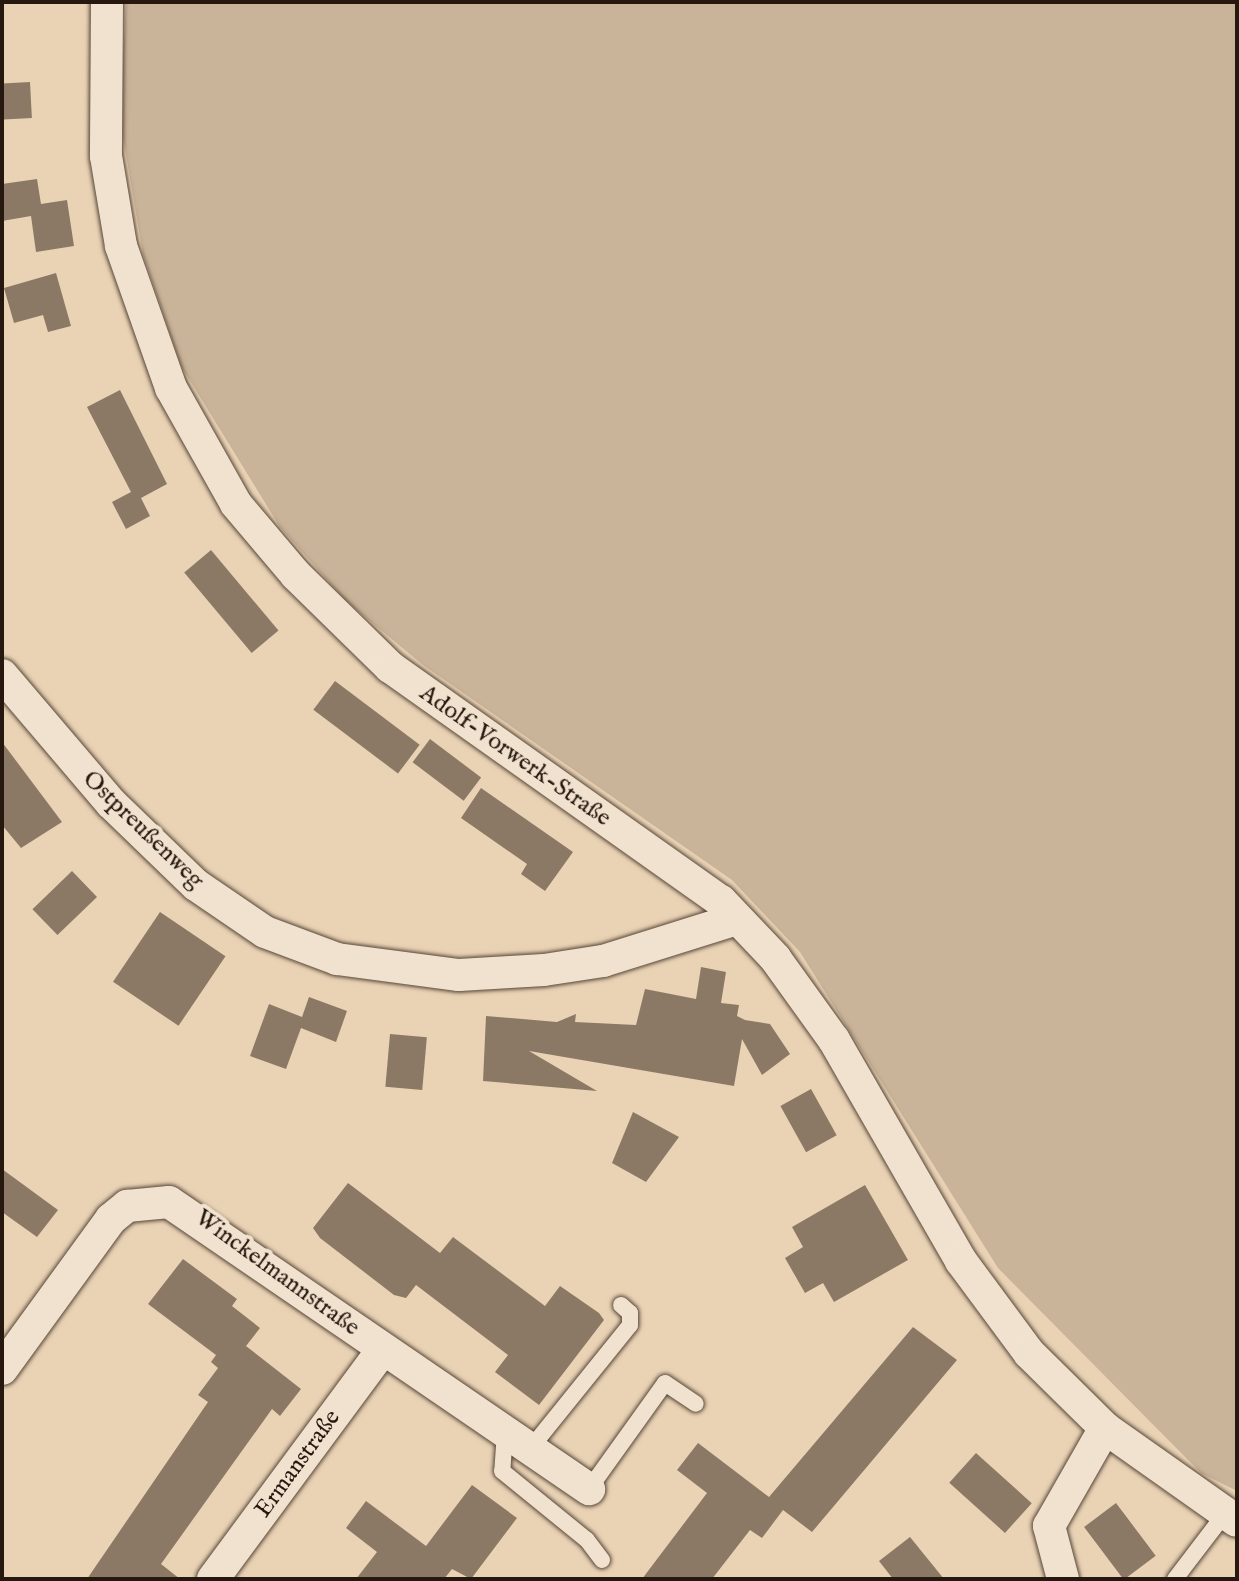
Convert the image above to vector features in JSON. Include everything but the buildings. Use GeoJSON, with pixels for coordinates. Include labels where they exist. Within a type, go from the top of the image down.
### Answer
{"type":"FeatureCollection","features":[{"type":"Feature","properties":{"kind":"street","name":"Adolf-Vorwerk-Straße"},"geometry":{"type":"LineString","coordinates":[[107,2],[106,156],[121,246],[171,388],[236,504],[296,575],[390,667],[721,901],[734,920],[775,958],[834,1040],[987,1296],[1029,1353],[1105,1428],[1230,1518]]}},
{"type":"Feature","properties":{"kind":"street","name":"Ostpreußenweg"},"geometry":{"type":"LineString","coordinates":[[2,675],[111,803],[196,885],[265,932],[337,959],[459,975],[544,970],[603,961],[734,920]]}},
{"type":"Feature","properties":{"kind":"street","name":"Winckelmannstraße"},"geometry":{"type":"LineString","coordinates":[[2,1369],[111,1219],[147,1200],[189,1210],[383,1349],[589,1489]]}},
{"type":"Feature","properties":{"kind":"street","name":"Ermanstraße"},"geometry":{"type":"LineString","coordinates":[[213,1579],[383,1349]]}},
{"type":"Feature","properties":{"kind":"street"},"geometry":{"type":"LineString","coordinates":[[1063,1579],[1049,1545],[1049,1526],[1105,1428]]}},
{"type":"Feature","properties":{"kind":"lane"},"geometry":{"type":"LineString","coordinates":[[602,1560],[587,1540],[502,1471],[518,1441],[630,1325],[630,1313],[621,1305]]}},
{"type":"Feature","properties":{"kind":"lane"},"geometry":{"type":"LineString","coordinates":[[589,1489],[665,1383],[696,1404]]}},
{"type":"Feature","properties":{"kind":"lane"},"geometry":{"type":"LineString","coordinates":[[1175,1579],[1230,1518]]}},
{"type":"Feature","properties":{"kind":"shaded area"},"geometry":{"type":"Polygon","coordinates":[[[126,2],[1237,2],[1237,1491],[1201,1473],[998,1268],[800,952],[732,880],[423,665],[346,601],[280,527],[181,366],[143,254],[120,119],[126,2]]]}}]}
